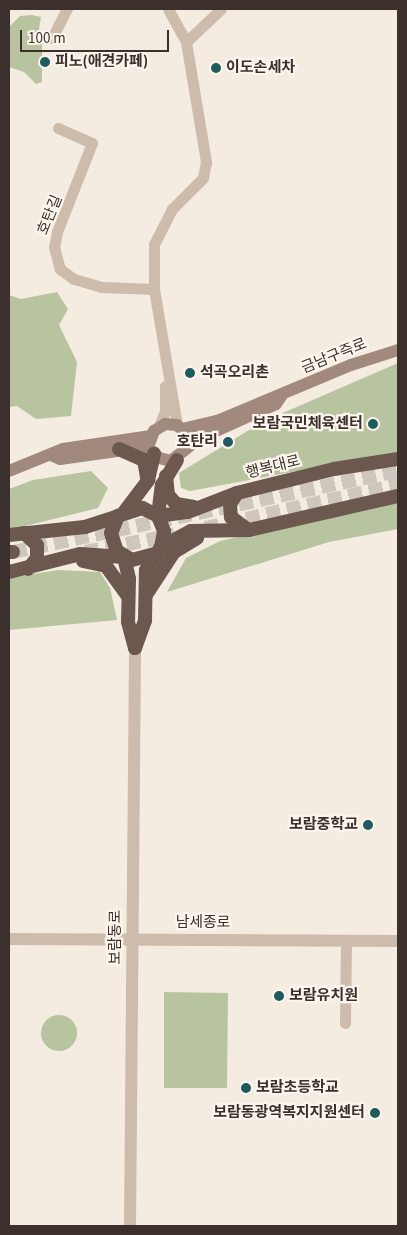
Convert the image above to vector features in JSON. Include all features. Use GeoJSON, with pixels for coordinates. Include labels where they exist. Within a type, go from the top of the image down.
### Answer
{"type":"FeatureCollection","features":[{"type":"Feature","properties":{"kind":"highway"},"geometry":{"type":"LineString","coordinates":[[119,449],[144,460],[148,480]]}},
{"type":"Feature","properties":{"kind":"highway"},"geometry":{"type":"LineString","coordinates":[[134,648],[128,622],[128,596],[124,557],[111,533],[121,513],[148,480],[154,454]]}},
{"type":"Feature","properties":{"kind":"highway"},"geometry":{"type":"LineString","coordinates":[[134,648],[145,620],[146,570],[158,551],[164,531],[158,516],[166,476],[181,456]]}},
{"type":"Feature","properties":{"kind":"highway","name":"행복대로"},"geometry":{"type":"LineString","coordinates":[[158,516],[207,506],[237,493],[334,469],[398,459]]}},
{"type":"Feature","properties":{"kind":"highway"},"geometry":{"type":"LineString","coordinates":[[166,476],[168,495],[176,504],[207,506]]}},
{"type":"Feature","properties":{"kind":"highway"},"geometry":{"type":"LineString","coordinates":[[237,493],[230,504],[230,517],[249,530]]}},
{"type":"Feature","properties":{"kind":"highway"},"geometry":{"type":"LineString","coordinates":[[145,597],[161,568],[184,544],[205,535],[249,530],[398,496]]}},
{"type":"Feature","properties":{"kind":"highway"},"geometry":{"type":"LineString","coordinates":[[9,535],[85,527],[121,513],[142,508],[158,516]]}},
{"type":"Feature","properties":{"kind":"highway"},"geometry":{"type":"LineString","coordinates":[[31,568],[86,553],[124,557],[140,561],[191,531],[249,530]]}},
{"type":"Feature","properties":{"kind":"highway"},"geometry":{"type":"LineString","coordinates":[[24,533],[37,545],[37,558],[31,568]]}},
{"type":"Feature","properties":{"kind":"highway"},"geometry":{"type":"LineString","coordinates":[[10,561],[31,568],[94,561],[106,566],[128,596]]}},
{"type":"Feature","properties":{"kind":"main road","name":"금남구즉로"},"geometry":{"type":"LineString","coordinates":[[179,427],[217,421],[398,350]]}},
{"type":"Feature","properties":{"kind":"main road","name":"금남구즉로"},"geometry":{"type":"LineString","coordinates":[[181,456],[210,432],[276,404],[282,395]]}},
{"type":"Feature","properties":{"kind":"main road"},"geometry":{"type":"LineString","coordinates":[[9,471],[64,449],[155,431],[179,427],[188,440],[181,456],[164,461],[147,447],[119,449],[60,459],[52,455]]}},
{"type":"Feature","properties":{"kind":"main road"},"geometry":{"type":"LineString","coordinates":[[154,454],[155,431]]}},
{"type":"Feature","properties":{"kind":"street"},"geometry":{"type":"LineString","coordinates":[[52,38],[67,9]]}},
{"type":"Feature","properties":{"kind":"street"},"geometry":{"type":"LineString","coordinates":[[168,9],[186,42],[206,162],[202,178],[159,227],[154,244],[154,289],[165,367],[179,427]]}},
{"type":"Feature","properties":{"kind":"street"},"geometry":{"type":"LineString","coordinates":[[186,42],[220,9]]}},
{"type":"Feature","properties":{"kind":"street","name":"호탄길"},"geometry":{"type":"LineString","coordinates":[[58,128],[92,143],[57,232],[54,247],[60,269],[74,279],[102,287],[154,289]]}},
{"type":"Feature","properties":{"kind":"street"},"geometry":{"type":"LineString","coordinates":[[155,431],[165,411],[165,367]]}},
{"type":"Feature","properties":{"kind":"street","name":"보람동로"},"geometry":{"type":"LineString","coordinates":[[130,1226],[134,648]]}},
{"type":"Feature","properties":{"kind":"street","name":"남세종로"},"geometry":{"type":"LineString","coordinates":[[9,939],[398,941]]}},
{"type":"Feature","properties":{"kind":"street"},"geometry":{"type":"LineString","coordinates":[[345,1023],[346,940]]}},
{"type":"Feature","properties":{"kind":"green space"},"geometry":{"type":"Polygon","coordinates":[[[32,15],[41,17],[37,41],[42,42],[42,82],[36,84],[24,72],[9,67],[9,27],[20,16],[32,15]]]}},
{"type":"Feature","properties":{"kind":"green space"},"geometry":{"type":"Polygon","coordinates":[[[57,292],[68,309],[59,325],[77,362],[71,416],[36,419],[17,406],[9,407],[9,295],[21,299],[57,292]]]}},
{"type":"Feature","properties":{"kind":"green space"},"geometry":{"type":"Polygon","coordinates":[[[398,363],[398,452],[190,491],[181,488],[179,473],[262,422],[398,363]]]}},
{"type":"Feature","properties":{"kind":"green space"},"geometry":{"type":"Polygon","coordinates":[[[91,471],[108,488],[98,508],[9,530],[9,489],[33,480],[91,471]]]}},
{"type":"Feature","properties":{"kind":"green space"},"geometry":{"type":"Polygon","coordinates":[[[398,502],[398,529],[329,542],[167,592],[186,558],[220,541],[398,502]]]}},
{"type":"Feature","properties":{"kind":"green space"},"geometry":{"type":"Polygon","coordinates":[[[58,570],[100,572],[110,588],[117,620],[9,630],[9,578],[58,570]]]}},
{"type":"Feature","properties":{"kind":"green space"},"geometry":{"type":"Polygon","coordinates":[[[164,992],[228,993],[227,1088],[164,1088],[164,992]]]}},
{"type":"Feature","properties":{"kind":"green space"},"geometry":{"type":"Polygon","coordinates":[[[59,1015],[72,1020],[77,1033],[72,1046],[59,1051],[46,1046],[41,1033],[46,1020],[59,1015]]]}},
{"type":"Feature","properties":{"kind":"tunnel"},"geometry":{"type":"LineString","coordinates":[[13,552],[398,471]]}},
{"type":"Feature","properties":{"kind":"tunnel"},"geometry":{"type":"LineString","coordinates":[[205,528],[398,485]]}},
{"type":"Feature","properties":{"kind":"tunnel"},"geometry":{"type":"LineString","coordinates":[[85,552],[174,535]]}},
{"type":"Feature","properties":{"kind":"place","name":"피노(애견카페)"},"geometry":{"type":"Point","coordinates":[45,62]}},
{"type":"Feature","properties":{"kind":"place","name":"이도손세차"},"geometry":{"type":"Point","coordinates":[216,68]}},
{"type":"Feature","properties":{"kind":"place","name":"석곡오리촌"},"geometry":{"type":"Point","coordinates":[190,373]}},
{"type":"Feature","properties":{"kind":"place","name":"보람국민체육센터"},"geometry":{"type":"Point","coordinates":[373,424]}},
{"type":"Feature","properties":{"kind":"place","name":"호탄리"},"geometry":{"type":"Point","coordinates":[228,442]}},
{"type":"Feature","properties":{"kind":"place","name":"보람중학교"},"geometry":{"type":"Point","coordinates":[368,825]}},
{"type":"Feature","properties":{"kind":"place","name":"보람유치원"},"geometry":{"type":"Point","coordinates":[279,996]}},
{"type":"Feature","properties":{"kind":"place","name":"보람초등학교"},"geometry":{"type":"Point","coordinates":[246,1088]}},
{"type":"Feature","properties":{"kind":"place","name":"보람동광역복지지원센터"},"geometry":{"type":"Point","coordinates":[375,1113]}}]}
